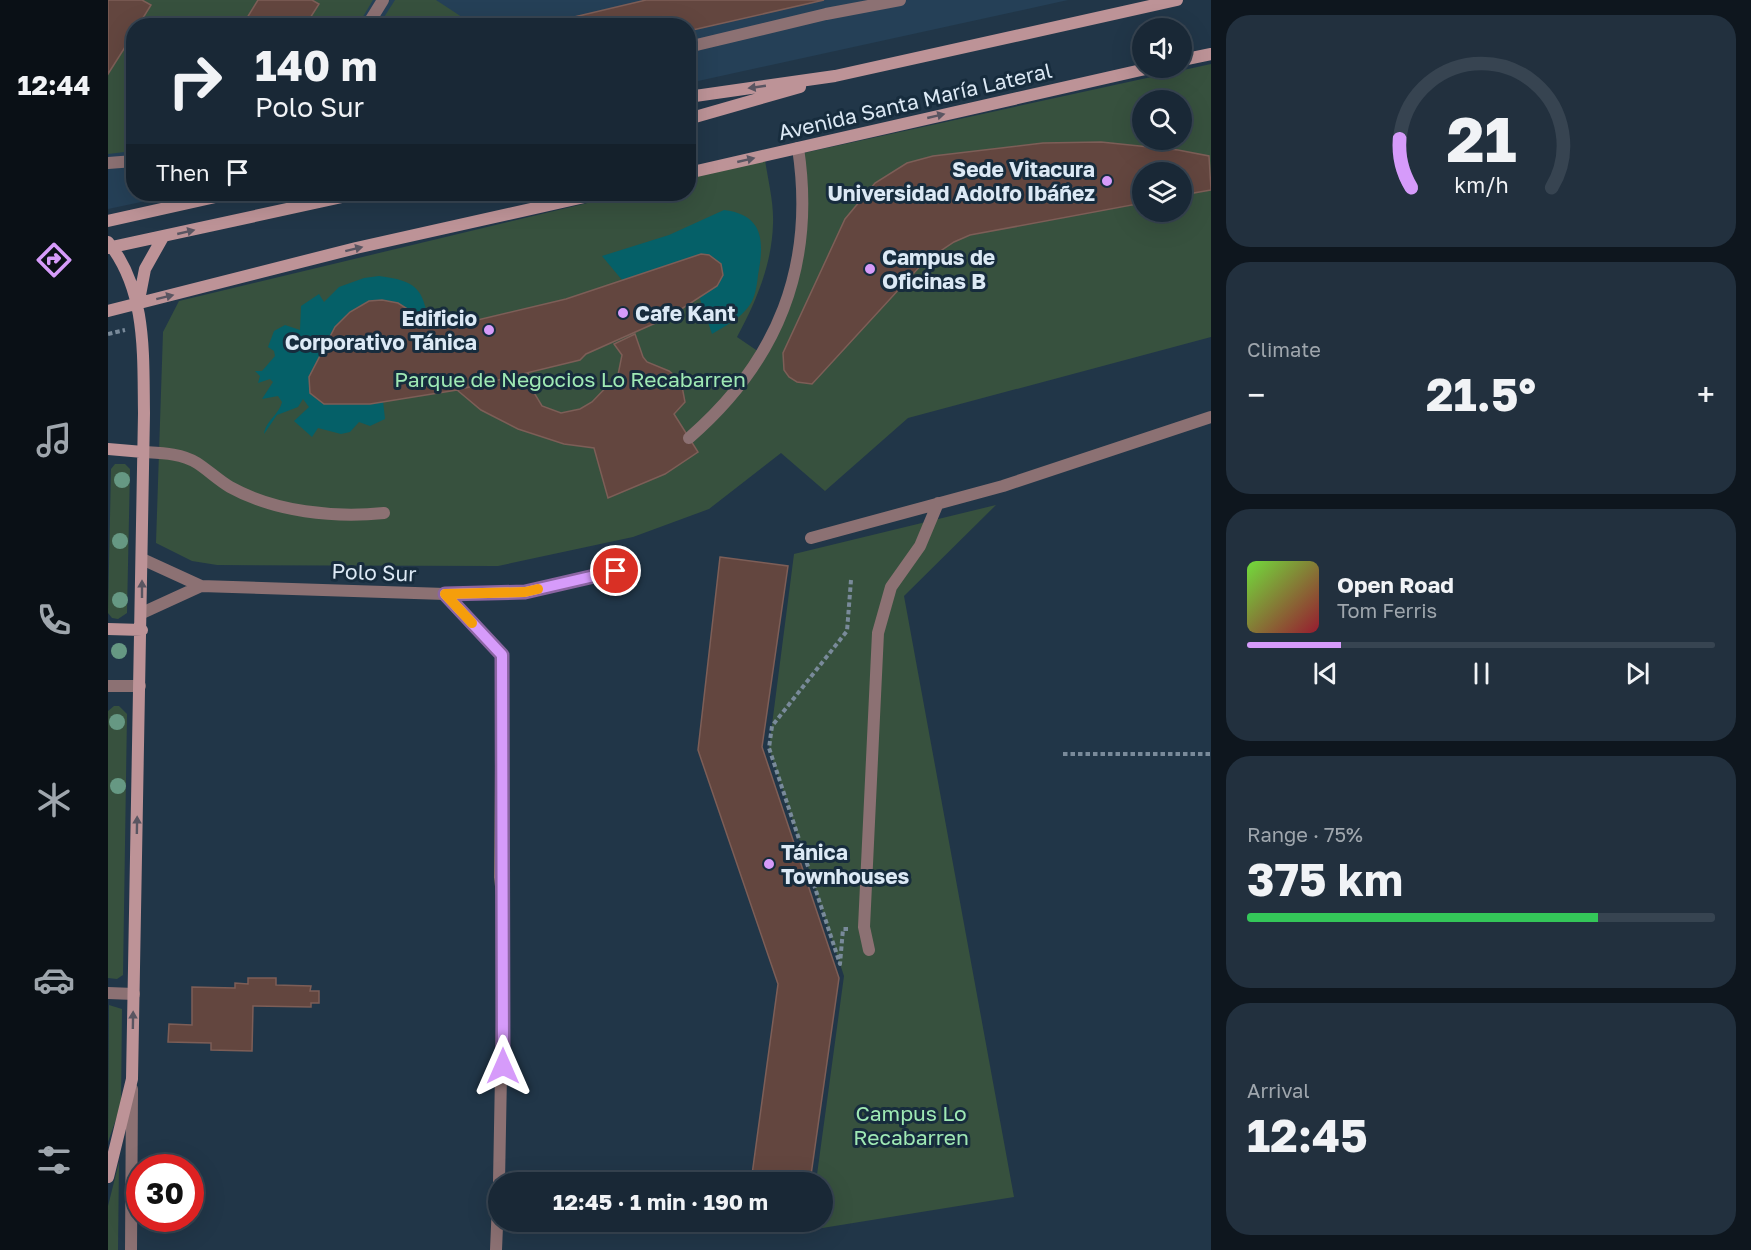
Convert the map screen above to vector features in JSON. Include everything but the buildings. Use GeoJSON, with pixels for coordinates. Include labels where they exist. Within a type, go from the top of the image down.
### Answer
{"type":"FeatureCollection","features":[{"type":"Feature","properties":{"kind":"street"},"geometry":{"type":"LineString","coordinates":[[372,18],[383,0]]}},
{"type":"Feature","properties":{"kind":"street"},"geometry":{"type":"LineString","coordinates":[[696,45],[826,14],[900,0]]}},
{"type":"Feature","properties":{"kind":"street"},"geometry":{"type":"LineString","coordinates":[[696,117],[836,76],[1177,0]]}},
{"type":"Feature","properties":{"kind":"street"},"geometry":{"type":"LineString","coordinates":[[1192,58],[1211,54]]}},
{"type":"Feature","properties":{"kind":"street","name":"Avenida Santa María Lateral"},"geometry":{"type":"LineString","coordinates":[[696,171],[1132,72]]}},
{"type":"Feature","properties":{"kind":"street"},"geometry":{"type":"LineString","coordinates":[[696,96],[836,76]]}},
{"type":"Feature","properties":{"kind":"street"},"geometry":{"type":"LineString","coordinates":[[689,438],[714,416],[750,374],[772,337],[785,307],[795,275],[802,232],[803,177],[798,148]]}},
{"type":"Feature","properties":{"kind":"street"},"geometry":{"type":"LineString","coordinates":[[108,163],[126,162]]}},
{"type":"Feature","properties":{"kind":"street"},"geometry":{"type":"LineString","coordinates":[[108,221],[198,201]]}},
{"type":"Feature","properties":{"kind":"street"},"geometry":{"type":"LineString","coordinates":[[131,1250],[132,1079],[142,630],[143,368],[138,304],[125,267],[109,246],[163,237],[325,201]]}},
{"type":"Feature","properties":{"kind":"street"},"geometry":{"type":"LineString","coordinates":[[108,311],[356,248],[556,201]]}},
{"type":"Feature","properties":{"kind":"street"},"geometry":{"type":"LineString","coordinates":[[138,304],[145,269],[163,237]]}},
{"type":"Feature","properties":{"kind":"street"},"geometry":{"type":"LineString","coordinates":[[812,538],[1003,486],[1211,417]]}},
{"type":"Feature","properties":{"kind":"street"},"geometry":{"type":"LineString","coordinates":[[108,449],[176,455],[195,462],[231,488],[287,507],[338,514],[384,513]]}},
{"type":"Feature","properties":{"kind":"street"},"geometry":{"type":"LineString","coordinates":[[869,950],[864,927],[878,633],[891,587],[920,546],[938,503]]}},
{"type":"Feature","properties":{"kind":"street","name":"Polo Sur"},"geometry":{"type":"LineString","coordinates":[[142,559],[201,586],[445,594],[525,592],[616,571]]}},
{"type":"Feature","properties":{"kind":"street","name":"Polo Sur"},"geometry":{"type":"LineString","coordinates":[[142,613],[201,586]]}},
{"type":"Feature","properties":{"kind":"street"},"geometry":{"type":"LineString","coordinates":[[445,594],[502,655],[501,877],[504,913],[499,1172]]}},
{"type":"Feature","properties":{"kind":"street"},"geometry":{"type":"LineString","coordinates":[[108,629],[142,630]]}},
{"type":"Feature","properties":{"kind":"street"},"geometry":{"type":"LineString","coordinates":[[108,686],[140,686]]}},
{"type":"Feature","properties":{"kind":"street"},"geometry":{"type":"LineString","coordinates":[[108,993],[134,994]]}},
{"type":"Feature","properties":{"kind":"street"},"geometry":{"type":"LineString","coordinates":[[108,1177],[132,1079]]}},
{"type":"Feature","properties":{"kind":"street"},"geometry":{"type":"LineString","coordinates":[[496,1250],[497,1232]]}},
{"type":"Feature","properties":{"kind":"path"},"geometry":{"type":"LineString","coordinates":[[851,580],[847,631],[772,726],[769,748],[840,964],[843,929],[864,927]]}},
{"type":"Feature","properties":{"kind":"path"},"geometry":{"type":"LineString","coordinates":[[1064,754],[1211,754]]}},
{"type":"Feature","properties":{"kind":"shaded area"},"geometry":{"type":"Polygon","coordinates":[[[108,0],[1068,0],[696,81],[696,18],[126,18],[126,201],[146,201],[108,209],[108,0]]]}},
{"type":"Feature","properties":{"kind":"shaded area"},"geometry":{"type":"Polygon","coordinates":[[[724,210],[737,213],[754,224],[761,242],[760,263],[751,303],[737,318],[712,334],[689,267],[632,292],[602,256],[669,235],[724,210]]]}},
{"type":"Feature","properties":{"kind":"shaded area"},"geometry":{"type":"Polygon","coordinates":[[[379,276],[402,280],[416,288],[424,302],[429,325],[382,392],[385,419],[370,426],[359,422],[350,432],[341,434],[318,428],[312,437],[294,421],[309,407],[303,399],[298,407],[277,415],[264,434],[282,402],[278,396],[262,399],[273,382],[270,379],[258,383],[260,376],[255,371],[262,371],[275,356],[274,351],[268,347],[274,331],[285,325],[300,330],[301,306],[319,294],[324,302],[339,287],[364,278],[379,276]]]}},
{"type":"Feature","properties":{"kind":"green space"},"geometry":{"type":"Polygon","coordinates":[[[108,0],[373,0],[362,18],[126,18],[126,152],[108,154],[108,0]]]}},
{"type":"Feature","properties":{"kind":"green space"},"geometry":{"type":"Polygon","coordinates":[[[395,0],[436,0],[463,18],[383,18],[395,0]]]}},
{"type":"Feature","properties":{"kind":"green space","name":"Parque de Negocios Lo Recabarren"},"geometry":{"type":"Polygon","coordinates":[[[1211,64],[1211,337],[908,418],[825,491],[781,453],[709,509],[633,537],[498,566],[217,565],[192,561],[156,543],[163,332],[179,301],[596,201],[696,201],[696,176],[765,160],[773,216],[770,254],[756,296],[737,337],[762,354],[795,275],[799,154],[1147,78],[1192,78],[1192,68],[1211,64]]]}},
{"type":"Feature","properties":{"kind":"green space"},"geometry":{"type":"Polygon","coordinates":[[[115,464],[125,464],[130,469],[127,613],[118,619],[112,618],[108,613],[111,469],[115,464]]]}},
{"type":"Feature","properties":{"kind":"green space","name":"Campus Lo Recabarren"},"geometry":{"type":"Polygon","coordinates":[[[996,505],[904,596],[1014,1197],[833,1226],[833,1172],[817,1172],[844,976],[769,748],[794,554],[996,505]]]}},
{"type":"Feature","properties":{"kind":"green space"},"geometry":{"type":"Polygon","coordinates":[[[114,706],[119,706],[127,714],[123,975],[117,979],[108,978],[108,711],[114,706]]]}},
{"type":"Feature","properties":{"kind":"green space"},"geometry":{"type":"Polygon","coordinates":[[[109,1005],[122,1009],[121,1105],[108,1142],[109,1005]]]}},
{"type":"Feature","properties":{"kind":"green space"},"geometry":{"type":"Polygon","coordinates":[[[119,1162],[118,1250],[108,1250],[108,1206],[119,1162]]]}},
{"type":"Feature","properties":{"kind":"slow traffic"},"geometry":{"type":"LineString","coordinates":[[472,623],[445,594],[525,592],[538,589]]}},
{"type":"Feature","properties":{"kind":"place","name":"Sede Vitacura Universidad Adolfo Ibáñez"},"geometry":{"type":"Point","coordinates":[1107,181]}},
{"type":"Feature","properties":{"kind":"place","name":"Campus de Oficinas B"},"geometry":{"type":"Point","coordinates":[870,269]}},
{"type":"Feature","properties":{"kind":"place","name":"Cafe Kant"},"geometry":{"type":"Point","coordinates":[623,313]}},
{"type":"Feature","properties":{"kind":"place","name":"Edificio Corporativo Tánica"},"geometry":{"type":"Point","coordinates":[489,330]}},
{"type":"Feature","properties":{"kind":"place","name":"Tánica Townhouses"},"geometry":{"type":"Point","coordinates":[769,864]}},
{"type":"Feature","properties":{"kind":"route"},"geometry":{"type":"LineString","coordinates":[[503,1066],[502,655],[445,594],[525,592],[616,571]]}}]}
